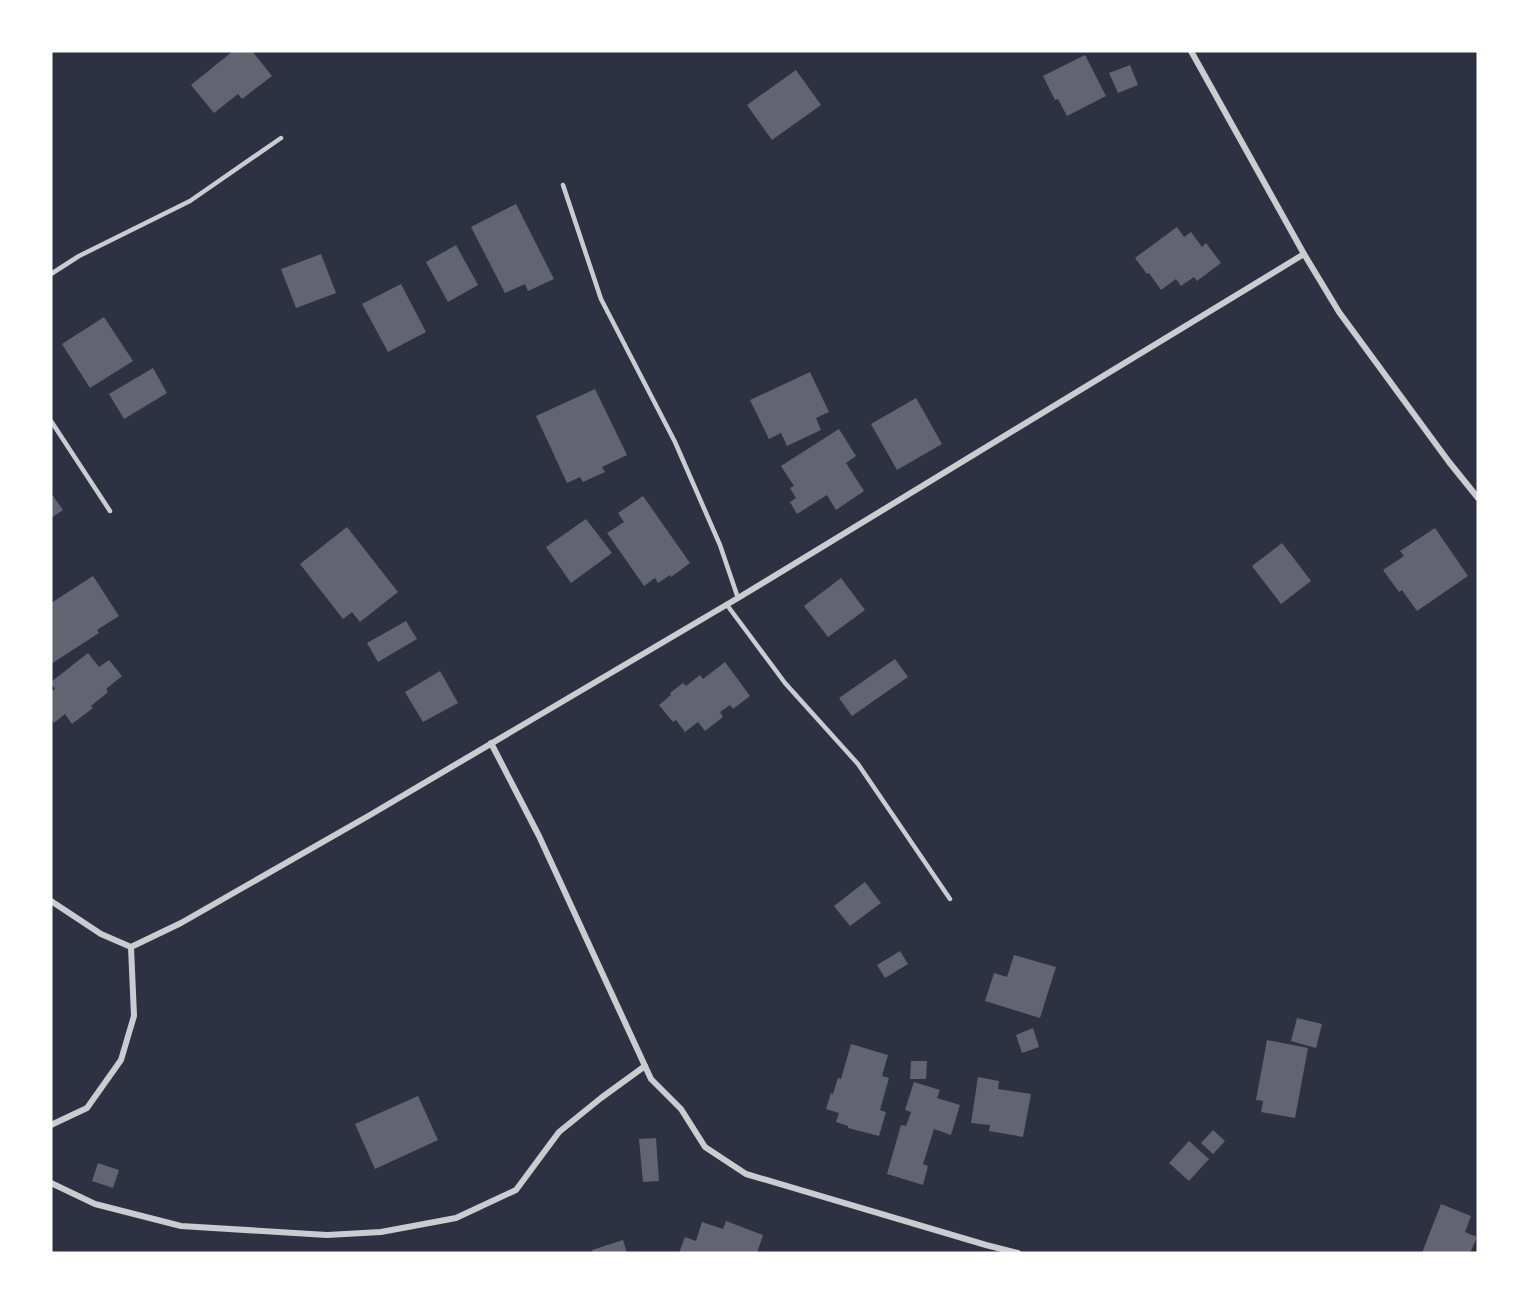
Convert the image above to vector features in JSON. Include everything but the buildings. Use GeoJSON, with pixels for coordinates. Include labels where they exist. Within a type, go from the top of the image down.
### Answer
{"type":"FeatureCollection","features":[{"type":"Feature","properties":{"kind":"street"},"geometry":{"type":"LineString","coordinates":[[1191,51],[1304,254],[1339,312],[1478,498]]}},
{"type":"Feature","properties":{"kind":"street"},"geometry":{"type":"LineString","coordinates":[[51,901],[100,934],[131,947],[181,922],[369,815],[727,605],[1304,254]]}},
{"type":"Feature","properties":{"kind":"street"},"geometry":{"type":"LineString","coordinates":[[491,743],[539,836],[651,1079],[681,1109],[705,1147],[746,1174],[1018,1253]]}},
{"type":"Feature","properties":{"kind":"street"},"geometry":{"type":"LineString","coordinates":[[51,1125],[87,1108],[121,1060],[134,1016],[131,947]]}},
{"type":"Feature","properties":{"kind":"street"},"geometry":{"type":"LineString","coordinates":[[51,1183],[95,1204],[181,1226],[327,1235],[381,1232],[456,1218],[516,1190],[559,1132],[645,1066]]}},
{"type":"Feature","properties":{"kind":"lane"},"geometry":{"type":"LineString","coordinates":[[51,274],[79,256],[190,201],[281,138]]}},
{"type":"Feature","properties":{"kind":"lane"},"geometry":{"type":"LineString","coordinates":[[563,185],[601,299],[675,442],[720,545],[738,598]]}},
{"type":"Feature","properties":{"kind":"lane"},"geometry":{"type":"LineString","coordinates":[[51,421],[110,511]]}},
{"type":"Feature","properties":{"kind":"lane"},"geometry":{"type":"LineString","coordinates":[[727,605],[785,683],[858,764],[950,899]]}}]}
